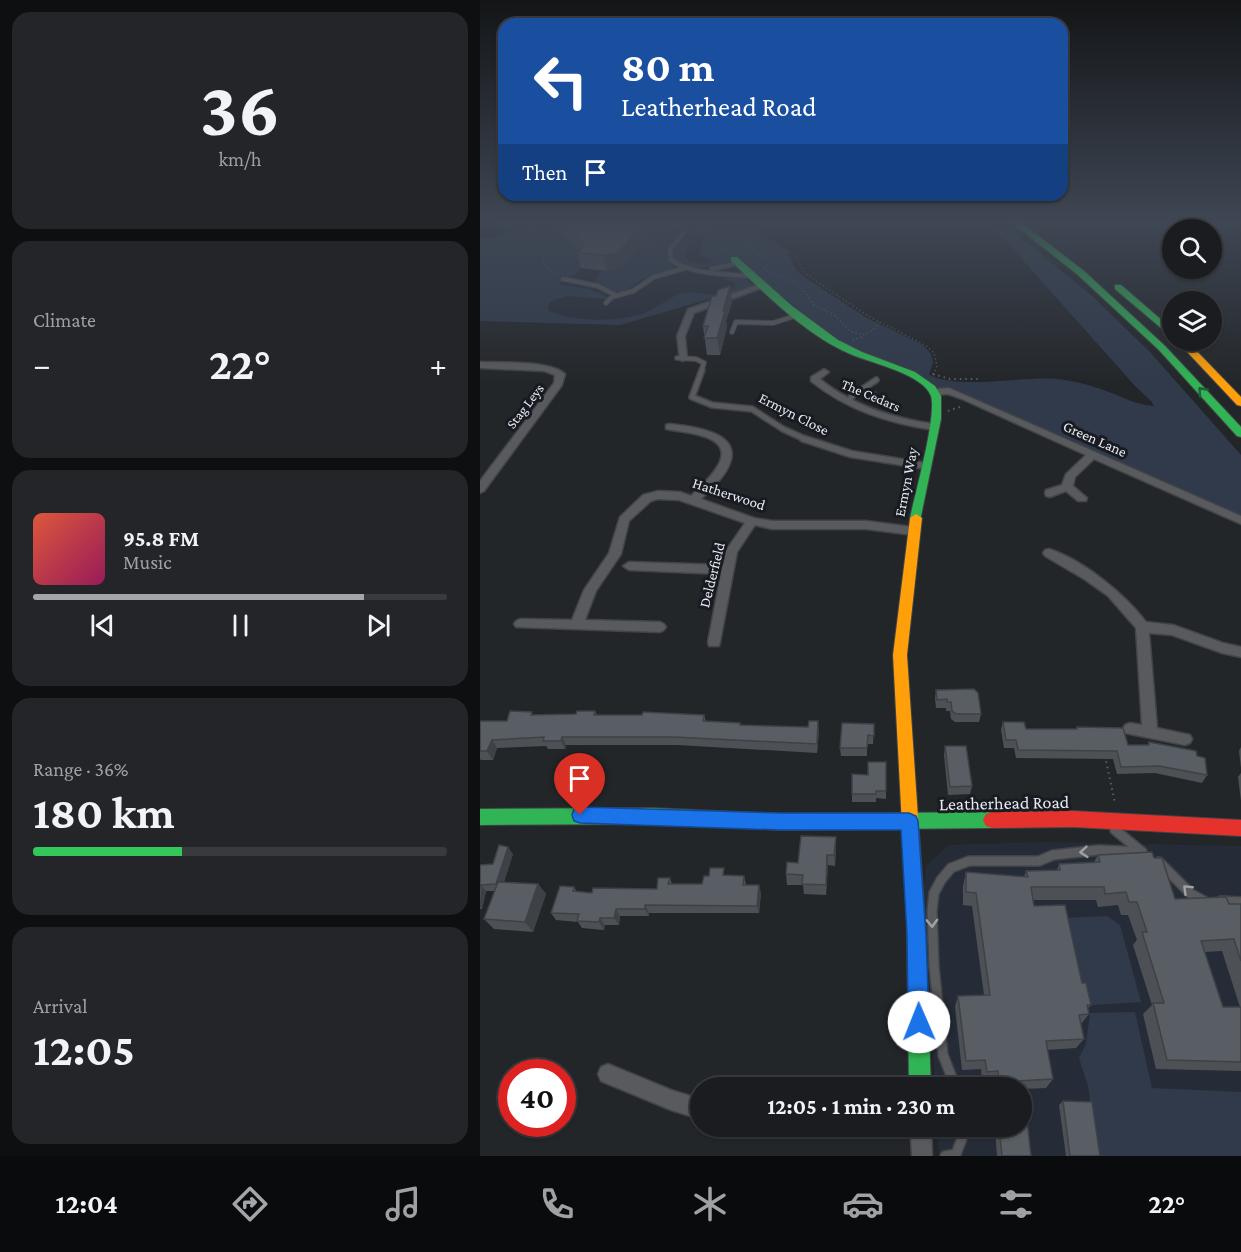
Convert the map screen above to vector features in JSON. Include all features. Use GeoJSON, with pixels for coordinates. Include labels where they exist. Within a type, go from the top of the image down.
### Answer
{"type":"FeatureCollection","features":[{"type":"Feature","properties":{"kind":"main road"},"geometry":{"type":"LineString","coordinates":[[751,275],[798,315],[843,346],[929,378],[935,392]]}},
{"type":"Feature","properties":{"kind":"main road"},"geometry":{"type":"LineString","coordinates":[[1083,275],[1162,348],[1241,434]]}},
{"type":"Feature","properties":{"kind":"main road"},"geometry":{"type":"LineString","coordinates":[[1105,275],[1162,325]]}},
{"type":"Feature","properties":{"kind":"main road"},"geometry":{"type":"LineString","coordinates":[[1190,351],[1241,403]]}},
{"type":"Feature","properties":{"kind":"main road","name":"Ermyn Way"},"geometry":{"type":"LineString","coordinates":[[920,1077],[917,935],[900,655],[913,531],[935,423],[935,392]]}},
{"type":"Feature","properties":{"kind":"main road","name":"Leatherhead Road"},"geometry":{"type":"LineString","coordinates":[[480,817],[580,815],[781,822],[1107,820],[1241,828]]}},
{"type":"Feature","properties":{"kind":"street"},"geometry":{"type":"LineString","coordinates":[[680,358],[681,336],[691,311],[763,286]]}},
{"type":"Feature","properties":{"kind":"street","name":"Stag Leys"},"geometry":{"type":"LineString","coordinates":[[480,365],[545,368],[557,372],[560,378],[559,383],[482,484]]}},
{"type":"Feature","properties":{"kind":"street","name":"The Cedars"},"geometry":{"type":"LineString","coordinates":[[824,372],[814,379],[834,394],[865,409],[898,422],[935,423]]}},
{"type":"Feature","properties":{"kind":"street","name":"Green Lane"},"geometry":{"type":"LineString","coordinates":[[935,392],[956,393],[1241,520]]}},
{"type":"Feature","properties":{"kind":"street"},"geometry":{"type":"LineString","coordinates":[[669,427],[708,433],[724,444],[727,451],[725,463],[720,471],[694,500]]}},
{"type":"Feature","properties":{"kind":"street","name":"Ermyn Close"},"geometry":{"type":"LineString","coordinates":[[805,439],[850,454],[926,466]]}},
{"type":"Feature","properties":{"kind":"street"},"geometry":{"type":"LineString","coordinates":[[1067,487],[1070,476],[1092,454]]}},
{"type":"Feature","properties":{"kind":"street"},"geometry":{"type":"LineString","coordinates":[[1050,493],[1067,487]]}},
{"type":"Feature","properties":{"kind":"street"},"geometry":{"type":"LineString","coordinates":[[1067,487],[1082,498]]}},
{"type":"Feature","properties":{"kind":"street","name":"Hatherwood"},"geometry":{"type":"LineString","coordinates":[[577,625],[590,590],[615,554],[620,527],[630,511],[647,498],[658,495],[680,496],[753,521],[791,526],[866,525],[913,531]]}},
{"type":"Feature","properties":{"kind":"street","name":"Delderfield"},"geometry":{"type":"LineString","coordinates":[[714,642],[731,552],[737,540],[753,521]]}},
{"type":"Feature","properties":{"kind":"street"},"geometry":{"type":"LineString","coordinates":[[1049,553],[1110,591],[1135,615],[1142,627],[1150,733]]}},
{"type":"Feature","properties":{"kind":"street"},"geometry":{"type":"LineString","coordinates":[[628,566],[728,570]]}},
{"type":"Feature","properties":{"kind":"street"},"geometry":{"type":"LineString","coordinates":[[520,624],[660,627]]}},
{"type":"Feature","properties":{"kind":"street"},"geometry":{"type":"LineString","coordinates":[[1142,627],[1173,630],[1222,648],[1241,652]]}},
{"type":"Feature","properties":{"kind":"street"},"geometry":{"type":"LineString","coordinates":[[1130,729],[1185,739]]}},
{"type":"Feature","properties":{"kind":"street"},"geometry":{"type":"LineString","coordinates":[[608,1074],[690,1106]]}},
{"type":"Feature","properties":{"kind":"street"},"geometry":{"type":"LineString","coordinates":[[921,1137],[922,1156]]}},
{"type":"Feature","properties":{"kind":"lane"},"geometry":{"type":"LineString","coordinates":[[606,303],[615,295],[633,291],[654,277],[661,275]]}},
{"type":"Feature","properties":{"kind":"lane"},"geometry":{"type":"LineString","coordinates":[[562,279],[598,286],[615,295]]}},
{"type":"Feature","properties":{"kind":"lane"},"geometry":{"type":"LineString","coordinates":[[732,332],[736,322],[773,323],[798,315]]}},
{"type":"Feature","properties":{"kind":"lane","name":"Ermyn Close"},"geometry":{"type":"LineString","coordinates":[[680,358],[696,359],[704,363],[692,397],[699,402],[708,406],[746,407],[755,410],[783,429],[805,439]]}},
{"type":"Feature","properties":{"kind":"lane"},"geometry":{"type":"LineString","coordinates":[[849,401],[852,396],[876,380]]}},
{"type":"Feature","properties":{"kind":"lane"},"geometry":{"type":"LineString","coordinates":[[861,390],[873,394]]}},
{"type":"Feature","properties":{"kind":"lane"},"geometry":{"type":"LineString","coordinates":[[1107,820],[1121,837],[1166,866],[1186,890],[1200,901],[1241,902]]}},
{"type":"Feature","properties":{"kind":"lane"},"geometry":{"type":"LineString","coordinates":[[952,1077],[943,1055],[934,966],[932,912],[934,893],[951,868],[969,861],[1040,861],[1053,855],[1142,852]]}},
{"type":"Feature","properties":{"kind":"lane"},"geometry":{"type":"LineString","coordinates":[[945,1156],[956,1155],[963,1137]]}},
{"type":"Feature","properties":{"kind":"path"},"geometry":{"type":"LineString","coordinates":[[557,275],[562,279]]}},
{"type":"Feature","properties":{"kind":"path"},"geometry":{"type":"LineString","coordinates":[[779,275],[800,285],[814,305],[836,316],[850,331],[867,334],[879,322]]}},
{"type":"Feature","properties":{"kind":"path"},"geometry":{"type":"LineString","coordinates":[[808,275],[879,322],[917,340],[934,353],[937,366],[929,378]]}},
{"type":"Feature","properties":{"kind":"path"},"geometry":{"type":"LineString","coordinates":[[929,378],[980,379]]}},
{"type":"Feature","properties":{"kind":"path"},"geometry":{"type":"LineString","coordinates":[[935,423],[962,406],[986,407]]}},
{"type":"Feature","properties":{"kind":"path"},"geometry":{"type":"LineString","coordinates":[[1103,748],[1117,808]]}},
{"type":"Feature","properties":{"kind":"shaded area"},"geometry":{"type":"Polygon","coordinates":[[[480,275],[745,275],[756,285],[620,325],[480,321],[480,275]]]}},
{"type":"Feature","properties":{"kind":"shaded area"},"geometry":{"type":"Polygon","coordinates":[[[480,275],[574,275],[557,284],[589,289],[608,297],[605,299],[567,296],[553,300],[548,310],[569,317],[597,320],[625,318],[647,312],[680,294],[725,293],[736,284],[722,278],[745,278],[754,286],[620,325],[480,321],[480,275]]]}},
{"type":"Feature","properties":{"kind":"shaded area"},"geometry":{"type":"Polygon","coordinates":[[[599,275],[654,275],[628,289],[616,292],[603,287],[595,280],[599,275]]]}},
{"type":"Feature","properties":{"kind":"shaded area"},"geometry":{"type":"Polygon","coordinates":[[[756,275],[802,275],[867,318],[923,345],[931,354],[933,362],[929,375],[958,382],[1057,379],[1088,385],[1135,402],[1154,406],[1036,275],[1066,275],[1091,295],[1150,352],[1241,455],[1241,517],[974,398],[957,391],[939,388],[841,344],[756,275]]]}},
{"type":"Feature","properties":{"kind":"shaded area"},"geometry":{"type":"Polygon","coordinates":[[[1044,842],[1241,846],[1241,1156],[939,1156],[938,1137],[1032,1137],[1032,1077],[934,1077],[924,890],[926,866],[949,845],[1044,842]]]}},
{"type":"Feature","properties":{"kind":"shaded area"},"geometry":{"type":"Polygon","coordinates":[[[1107,916],[1120,925],[1141,1002],[1092,1005],[1084,999],[1064,918],[1107,916]]]}},
{"type":"Feature","properties":{"kind":"shaded area"},"geometry":{"type":"Polygon","coordinates":[[[1135,1012],[1152,1088],[1241,1092],[1241,1156],[1098,1156],[1088,1086],[1079,1058],[1086,1044],[1090,1013],[1135,1012]]]}},
{"type":"Feature","properties":{"kind":"building"},"geometry":{"type":"Polygon","coordinates":[[[730,286],[717,338],[704,338],[708,326],[703,326],[712,296],[716,296],[718,290],[730,286]]]}},
{"type":"Feature","properties":{"kind":"building"},"geometry":{"type":"Polygon","coordinates":[[[974,689],[978,693],[981,714],[956,714],[952,711],[951,702],[947,702],[947,699],[937,700],[936,690],[974,689]]]}},
{"type":"Feature","properties":{"kind":"building"},"geometry":{"type":"Polygon","coordinates":[[[510,711],[532,712],[531,715],[576,714],[577,711],[595,711],[594,715],[642,715],[643,712],[704,715],[703,721],[740,723],[740,725],[808,727],[809,721],[818,721],[817,744],[674,737],[562,737],[561,741],[543,741],[544,737],[492,740],[487,751],[480,751],[480,721],[507,721],[510,711]]]}},
{"type":"Feature","properties":{"kind":"building"},"geometry":{"type":"Polygon","coordinates":[[[1003,722],[1024,722],[1026,729],[1123,728],[1128,745],[1149,745],[1149,742],[1196,751],[1197,756],[1205,758],[1207,775],[1159,766],[1121,767],[1117,751],[1018,750],[1016,740],[1006,740],[1003,722]]]}},
{"type":"Feature","properties":{"kind":"building"},"geometry":{"type":"Polygon","coordinates":[[[842,723],[874,724],[874,736],[868,735],[867,748],[840,748],[842,723]]]}},
{"type":"Feature","properties":{"kind":"building"},"geometry":{"type":"Polygon","coordinates":[[[945,746],[966,746],[972,786],[950,787],[945,746]]]}},
{"type":"Feature","properties":{"kind":"building"},"geometry":{"type":"Polygon","coordinates":[[[868,762],[886,762],[886,791],[876,791],[876,794],[852,794],[852,774],[868,775],[868,762]]]}},
{"type":"Feature","properties":{"kind":"building"},"geometry":{"type":"Polygon","coordinates":[[[801,836],[836,837],[834,855],[827,855],[826,885],[802,884],[803,875],[786,874],[787,862],[798,863],[801,836]]]}},
{"type":"Feature","properties":{"kind":"building"},"geometry":{"type":"Polygon","coordinates":[[[499,845],[508,847],[496,884],[480,887],[480,865],[493,864],[499,845]]]}},
{"type":"Feature","properties":{"kind":"building"},"geometry":{"type":"Polygon","coordinates":[[[1152,852],[1154,858],[1162,858],[1175,899],[1226,897],[1229,904],[1241,904],[1241,961],[1234,939],[1201,941],[1223,1007],[1241,1007],[1241,1062],[1167,1060],[1153,1003],[1164,1003],[1142,932],[1147,932],[1137,902],[1129,902],[1126,892],[1105,894],[1104,887],[1031,887],[1034,906],[1065,905],[1082,983],[1086,983],[1091,1005],[1087,1005],[1089,1014],[1079,1015],[1084,1039],[1046,1041],[1053,1079],[1032,1080],[1032,1077],[999,1077],[998,1071],[987,1072],[985,1060],[966,1061],[958,996],[990,995],[976,893],[966,892],[966,872],[1028,877],[1026,871],[1060,870],[1059,864],[1100,862],[1098,855],[1152,852]]]}},
{"type":"Feature","properties":{"kind":"building"},"geometry":{"type":"Polygon","coordinates":[[[710,868],[724,868],[723,875],[744,876],[743,885],[759,885],[757,906],[645,905],[645,909],[616,909],[614,918],[600,918],[599,922],[577,921],[579,914],[551,913],[560,886],[574,887],[573,891],[592,893],[593,888],[657,889],[658,878],[670,878],[668,884],[702,884],[704,876],[709,876],[710,868]]]}},
{"type":"Feature","properties":{"kind":"building"},"geometry":{"type":"Polygon","coordinates":[[[498,882],[538,884],[525,922],[484,919],[498,882]]]}},
{"type":"Feature","properties":{"kind":"building"},"geometry":{"type":"Polygon","coordinates":[[[1063,1101],[1092,1102],[1100,1156],[1070,1156],[1063,1101]]]}},
{"type":"Feature","properties":{"kind":"building"},"geometry":{"type":"Polygon","coordinates":[[[1000,1137],[1029,1137],[1031,1156],[1002,1156],[1000,1137]]]}},
{"type":"Feature","properties":{"kind":"traffic: fast"},"geometry":{"type":"LineString","coordinates":[[751,275],[789,308],[835,342],[858,354],[911,374],[931,388],[936,396],[936,419],[916,518]]}},
{"type":"Feature","properties":{"kind":"traffic: fast"},"geometry":{"type":"LineString","coordinates":[[1083,275],[1162,348],[1241,434]]}},
{"type":"Feature","properties":{"kind":"traffic: fast"},"geometry":{"type":"LineString","coordinates":[[1118,287],[1162,325]]}},
{"type":"Feature","properties":{"kind":"traffic: fast"},"geometry":{"type":"LineString","coordinates":[[480,817],[652,816],[781,822],[992,820]]}},
{"type":"Feature","properties":{"kind":"traffic: fast"},"geometry":{"type":"LineString","coordinates":[[916,921],[920,1077]]}},
{"type":"Feature","properties":{"kind":"traffic: slow"},"geometry":{"type":"LineString","coordinates":[[1191,351],[1241,403]]}},
{"type":"Feature","properties":{"kind":"traffic: slow"},"geometry":{"type":"LineString","coordinates":[[916,518],[900,655],[916,921]]}},
{"type":"Feature","properties":{"kind":"traffic: jam"},"geometry":{"type":"LineString","coordinates":[[992,820],[1073,819],[1241,828]]}},
{"type":"Feature","properties":{"kind":"route"},"geometry":{"type":"LineString","coordinates":[[580,815],[781,822],[909,821],[917,935],[919,1022]]}}]}
